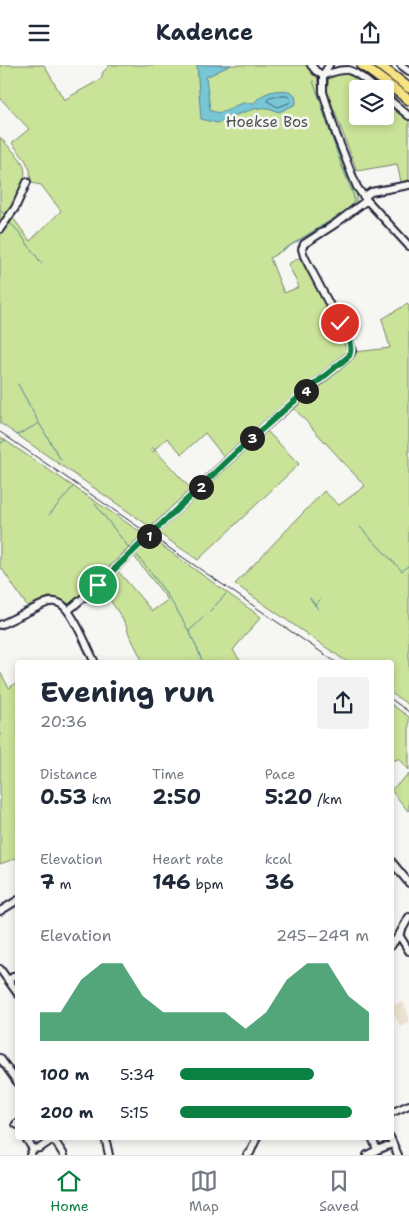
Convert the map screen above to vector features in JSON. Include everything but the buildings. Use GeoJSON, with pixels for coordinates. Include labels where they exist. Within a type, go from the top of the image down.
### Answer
{"type":"FeatureCollection","features":[{"type":"Feature","properties":{"kind":"highway"},"geometry":{"type":"LineString","coordinates":[[362,65],[409,100]]}},
{"type":"Feature","properties":{"kind":"highway"},"geometry":{"type":"LineString","coordinates":[[379,65],[409,88]]}},
{"type":"Feature","properties":{"kind":"street"},"geometry":{"type":"LineString","coordinates":[[310,65],[323,75],[349,70],[364,80]]}},
{"type":"Feature","properties":{"kind":"street"},"geometry":{"type":"LineString","coordinates":[[329,65],[323,75],[323,92],[357,187],[409,246]]}},
{"type":"Feature","properties":{"kind":"street"},"geometry":{"type":"LineString","coordinates":[[401,65],[409,71]]}},
{"type":"Feature","properties":{"kind":"street"},"geometry":{"type":"LineString","coordinates":[[394,104],[409,116]]}},
{"type":"Feature","properties":{"kind":"street"},"geometry":{"type":"LineString","coordinates":[[0,229],[15,208],[27,182]]}},
{"type":"Feature","properties":{"kind":"street"},"geometry":{"type":"LineString","coordinates":[[69,610],[92,591],[261,430],[349,356],[352,351],[348,340],[302,249],[304,244],[335,224],[366,199],[371,192],[409,185]]}},
{"type":"Feature","properties":{"kind":"street"},"geometry":{"type":"LineString","coordinates":[[0,625],[38,606],[53,601],[60,603],[69,610],[94,660]]}},
{"type":"Feature","properties":{"kind":"street"},"geometry":{"type":"LineString","coordinates":[[394,865],[409,883]]}},
{"type":"Feature","properties":{"kind":"street"},"geometry":{"type":"LineString","coordinates":[[0,911],[15,902]]}},
{"type":"Feature","properties":{"kind":"street"},"geometry":{"type":"LineString","coordinates":[[394,942],[409,917]]}},
{"type":"Feature","properties":{"kind":"street"},"geometry":{"type":"LineString","coordinates":[[399,935],[409,951]]}},
{"type":"Feature","properties":{"kind":"street"},"geometry":{"type":"LineString","coordinates":[[0,969],[15,990]]}},
{"type":"Feature","properties":{"kind":"street"},"geometry":{"type":"LineString","coordinates":[[8,980],[15,976]]}},
{"type":"Feature","properties":{"kind":"street"},"geometry":{"type":"LineString","coordinates":[[0,1058],[15,1079]]}},
{"type":"Feature","properties":{"kind":"street"},"geometry":{"type":"LineString","coordinates":[[394,1112],[409,1105]]}},
{"type":"Feature","properties":{"kind":"street"},"geometry":{"type":"LineString","coordinates":[[26,1140],[31,1152],[50,1140]]}},
{"type":"Feature","properties":{"kind":"street"},"geometry":{"type":"LineString","coordinates":[[54,1140],[64,1155]]}},
{"type":"Feature","properties":{"kind":"street"},"geometry":{"type":"LineString","coordinates":[[106,1140],[109,1155]]}},
{"type":"Feature","properties":{"kind":"street"},"geometry":{"type":"LineString","coordinates":[[250,1154],[256,1140]]}},
{"type":"Feature","properties":{"kind":"street"},"geometry":{"type":"LineString","coordinates":[[373,1140],[377,1150]]}},
{"type":"Feature","properties":{"kind":"street"},"geometry":{"type":"LineString","coordinates":[[367,1155],[391,1141],[398,1155]]}},
{"type":"Feature","properties":{"kind":"shaded area"},"geometry":{"type":"Polygon","coordinates":[[[403,1002],[409,1016],[409,1023],[400,1027],[394,1013],[394,1005],[403,1002]]]}},
{"type":"Feature","properties":{"kind":"green space","name":"Hoekse Bos"},"geometry":{"type":"Polygon","coordinates":[[[0,65],[44,65],[64,100],[101,79],[103,72],[110,65],[307,65],[317,75],[327,120],[338,151],[357,193],[356,202],[346,212],[270,258],[284,293],[299,287],[288,264],[301,257],[348,343],[345,355],[225,458],[205,433],[182,454],[167,438],[154,450],[152,447],[150,449],[153,452],[155,450],[191,489],[152,528],[0,423],[0,232],[13,218],[30,241],[61,211],[41,185],[31,183],[30,170],[26,161],[12,143],[29,129],[0,98],[0,65]]]}},
{"type":"Feature","properties":{"kind":"green space"},"geometry":{"type":"Polygon","coordinates":[[[347,73],[361,80],[349,80],[349,125],[394,125],[394,107],[409,120],[409,180],[401,182],[397,164],[357,171],[327,91],[329,77],[347,73]]]}},
{"type":"Feature","properties":{"kind":"green space"},"geometry":{"type":"Polygon","coordinates":[[[0,137],[21,160],[25,171],[18,196],[0,225],[0,137]]]}},
{"type":"Feature","properties":{"kind":"green space"},"geometry":{"type":"Polygon","coordinates":[[[407,304],[409,306],[409,705],[394,695],[394,660],[344,660],[235,584],[324,491],[339,505],[365,486],[293,407],[350,361],[355,352],[390,348],[382,319],[407,304]]]}},
{"type":"Feature","properties":{"kind":"green space"},"geometry":{"type":"Polygon","coordinates":[[[266,430],[299,464],[198,560],[157,532],[266,430]]]}},
{"type":"Feature","properties":{"kind":"green space"},"geometry":{"type":"Polygon","coordinates":[[[0,437],[145,535],[74,603],[67,604],[51,596],[27,606],[0,566],[0,437]]]}},
{"type":"Feature","properties":{"kind":"green space"},"geometry":{"type":"Polygon","coordinates":[[[151,538],[261,617],[233,650],[240,660],[142,660],[122,618],[101,586],[118,571],[152,611],[168,600],[133,555],[151,538]]]}},
{"type":"Feature","properties":{"kind":"green space"},"geometry":{"type":"Polygon","coordinates":[[[0,672],[9,688],[15,684],[15,859],[0,864],[0,672]]]}},
{"type":"Feature","properties":{"kind":"green space"},"geometry":{"type":"Polygon","coordinates":[[[394,706],[409,717],[409,770],[399,758],[394,761],[394,706]]]}},
{"type":"Feature","properties":{"kind":"green space"},"geometry":{"type":"Polygon","coordinates":[[[409,774],[408,811],[394,794],[394,787],[409,774]]]}},
{"type":"Feature","properties":{"kind":"water"},"geometry":{"type":"Polygon","coordinates":[[[197,65],[231,65],[206,77],[210,110],[214,112],[221,112],[241,104],[254,103],[264,95],[278,91],[293,93],[296,104],[279,112],[268,108],[257,108],[226,117],[225,121],[217,123],[201,119],[197,65]]]}},
{"type":"Feature","properties":{"kind":"waterway"},"geometry":{"type":"LineString","coordinates":[[313,81],[320,100]]}},
{"type":"Feature","properties":{"kind":"waterway"},"geometry":{"type":"LineString","coordinates":[[283,250],[344,212],[353,204],[353,194],[321,105]]}},
{"type":"Feature","properties":{"kind":"waterway"},"geometry":{"type":"LineString","coordinates":[[0,209],[6,217]]}},
{"type":"Feature","properties":{"kind":"waterway"},"geometry":{"type":"LineString","coordinates":[[9,222],[18,231],[42,264]]}},
{"type":"Feature","properties":{"kind":"waterway"},"geometry":{"type":"LineString","coordinates":[[18,384],[61,460]]}},
{"type":"Feature","properties":{"kind":"waterway"},"geometry":{"type":"LineString","coordinates":[[17,435],[38,424]]}},
{"type":"Feature","properties":{"kind":"waterway"},"geometry":{"type":"LineString","coordinates":[[0,444],[5,440]]}},
{"type":"Feature","properties":{"kind":"waterway"},"geometry":{"type":"LineString","coordinates":[[49,515],[74,486]]}},
{"type":"Feature","properties":{"kind":"waterway"},"geometry":{"type":"LineString","coordinates":[[95,504],[129,548]]}},
{"type":"Feature","properties":{"kind":"waterway"},"geometry":{"type":"LineString","coordinates":[[360,527],[402,571],[409,565]]}},
{"type":"Feature","properties":{"kind":"waterway"},"geometry":{"type":"LineString","coordinates":[[136,554],[174,605],[190,633],[202,660]]}},
{"type":"Feature","properties":{"kind":"waterway"},"geometry":{"type":"LineString","coordinates":[[210,611],[226,594]]}},
{"type":"Feature","properties":{"kind":"waterway"},"geometry":{"type":"LineString","coordinates":[[310,598],[318,609]]}},
{"type":"Feature","properties":{"kind":"waterway"},"geometry":{"type":"LineString","coordinates":[[315,605],[320,600]]}},
{"type":"Feature","properties":{"kind":"waterway"},"geometry":{"type":"LineString","coordinates":[[189,631],[207,614]]}},
{"type":"Feature","properties":{"kind":"railway"},"geometry":{"type":"LineString","coordinates":[[0,432],[333,660]]}},
{"type":"Feature","properties":{"kind":"railway"},"geometry":{"type":"LineString","coordinates":[[394,701],[409,712]]}},
{"type":"Feature","properties":{"kind":"route"},"geometry":{"type":"LineString","coordinates":[[98,585],[228,460],[349,356],[352,351],[351,345],[340,323]]}}]}
